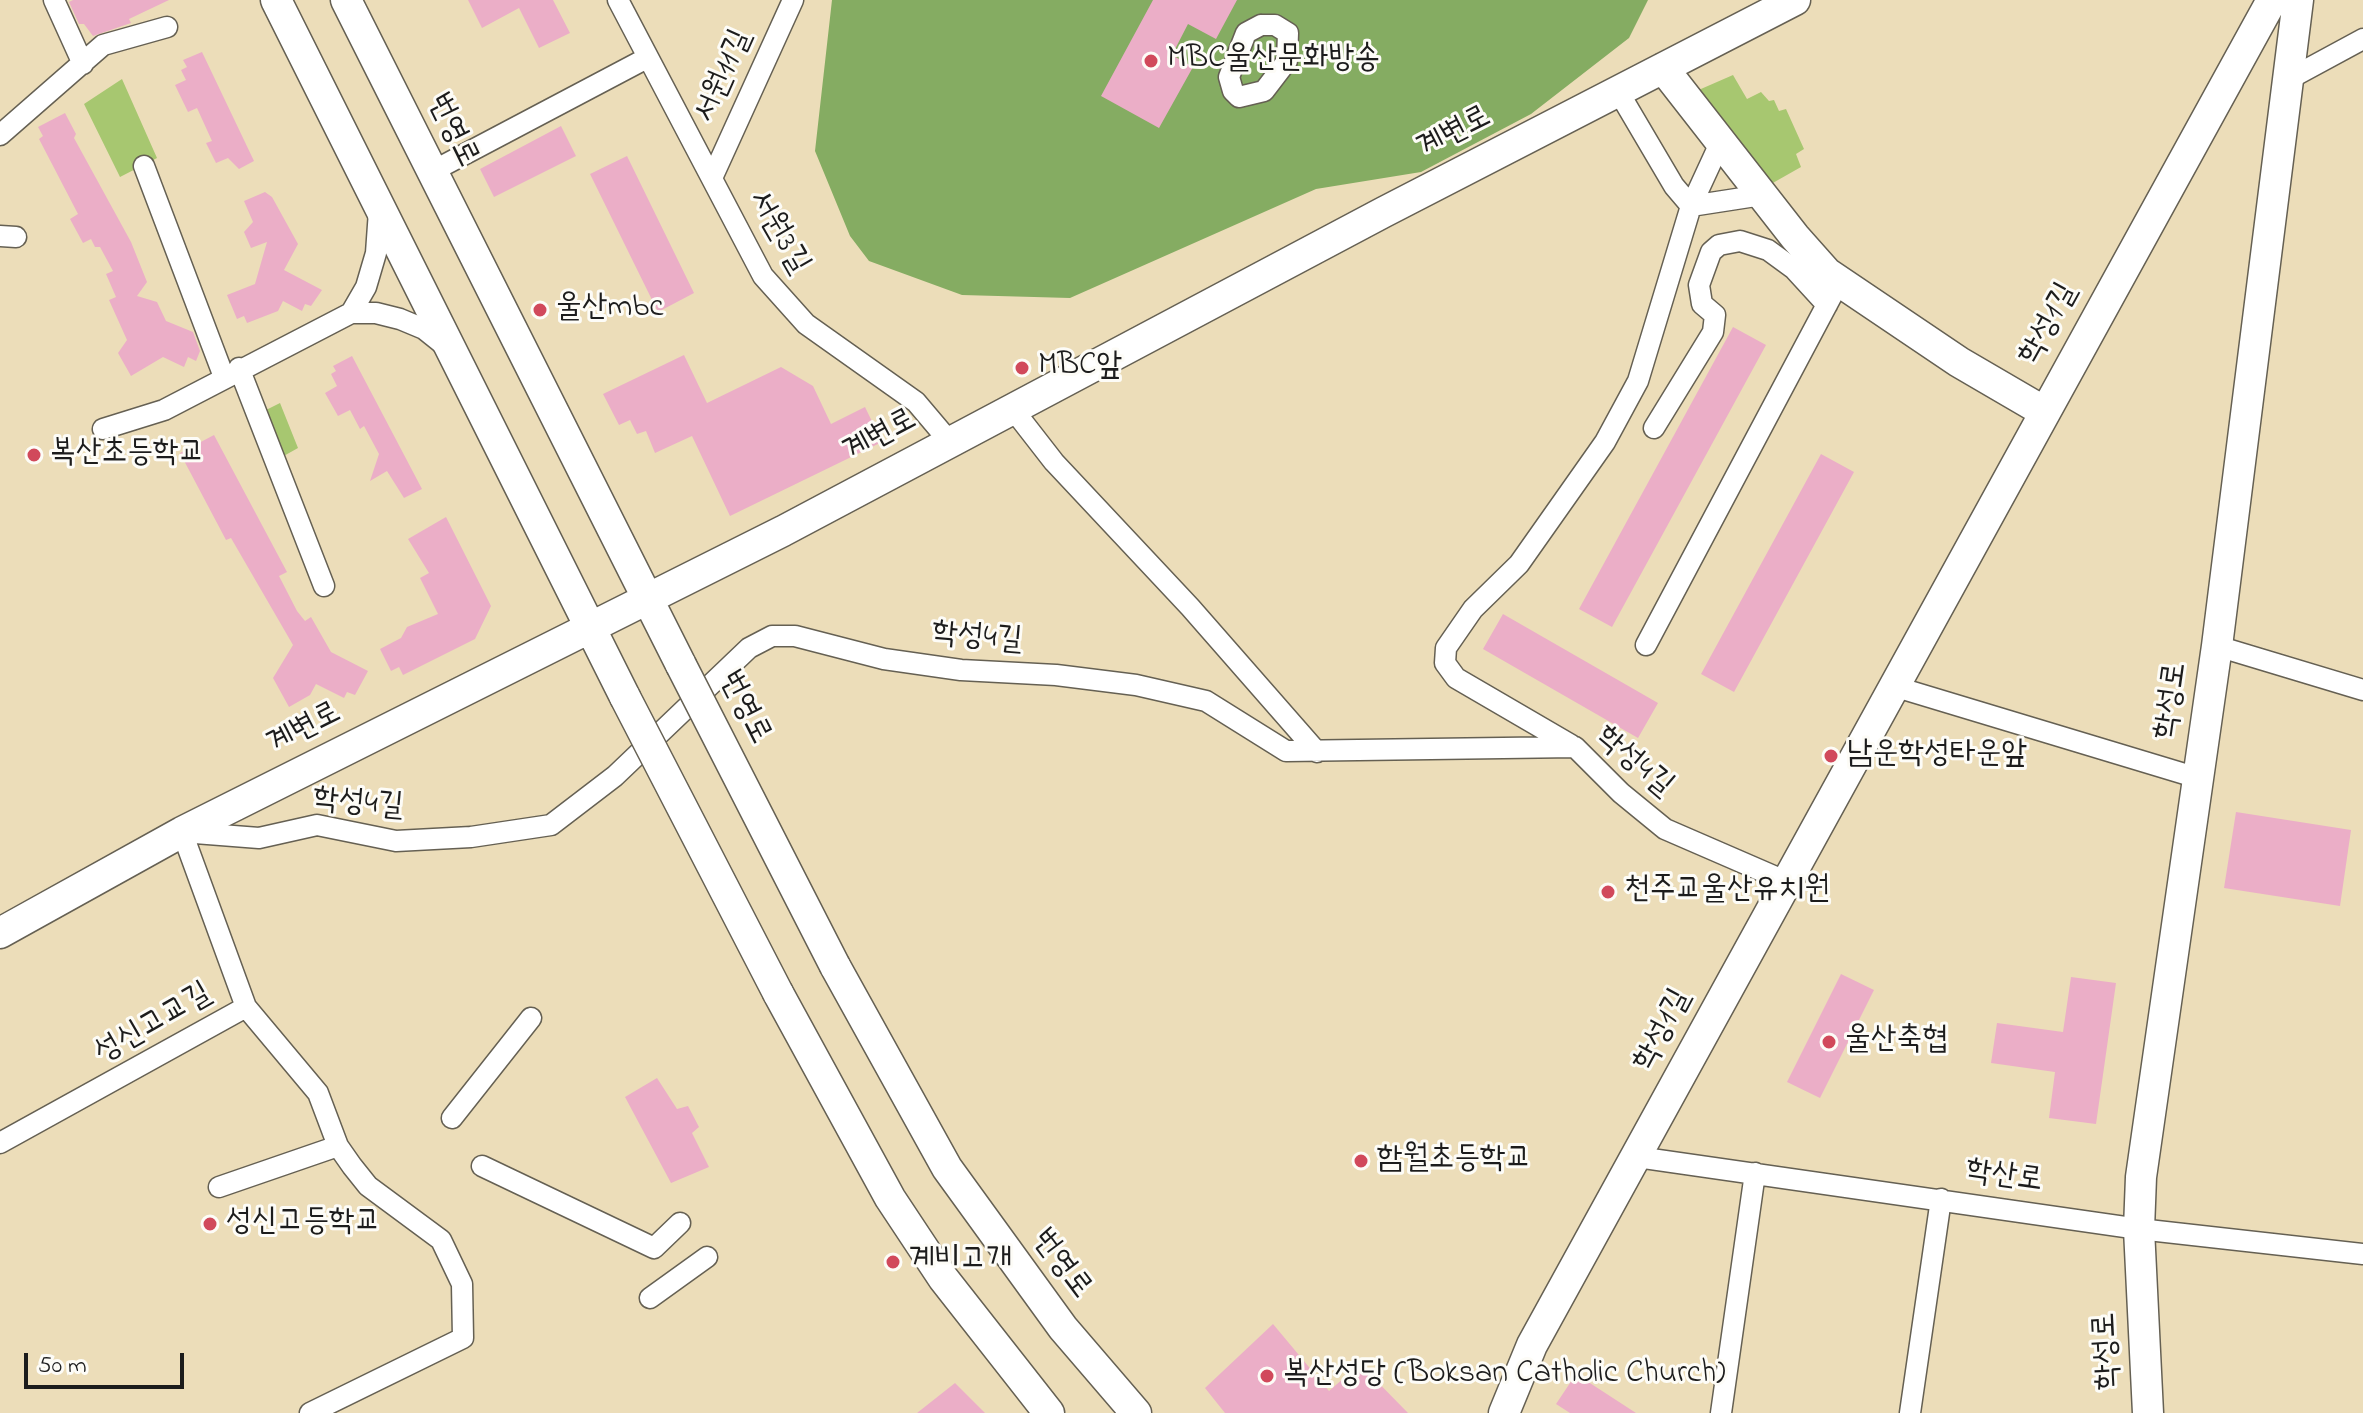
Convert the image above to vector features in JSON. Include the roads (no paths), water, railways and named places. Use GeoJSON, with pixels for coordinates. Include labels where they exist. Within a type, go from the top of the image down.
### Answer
{"type":"FeatureCollection","features":[{"type":"Feature","properties":{"kind":"street"},"geometry":{"type":"LineString","coordinates":[[54,0],[83,64]]}},
{"type":"Feature","properties":{"kind":"street"},"geometry":{"type":"LineString","coordinates":[[276,0],[589,628],[778,993],[890,1198],[943,1278],[1049,1413]]}},
{"type":"Feature","properties":{"kind":"street","name":"번영로"},"geometry":{"type":"LineString","coordinates":[[346,0],[646,598],[835,966],[947,1168],[1063,1328],[1136,1413]]}},
{"type":"Feature","properties":{"kind":"street","name":"서원3길"},"geometry":{"type":"LineString","coordinates":[[618,0],[763,276],[782,301],[806,324],[916,402],[949,441]]}},
{"type":"Feature","properties":{"kind":"street","name":"서원11길"},"geometry":{"type":"LineString","coordinates":[[712,178],[793,0]]}},
{"type":"Feature","properties":{"kind":"street","name":"계변로"},"geometry":{"type":"LineString","coordinates":[[0,933],[182,832],[783,531],[949,441],[1795,0]]}},
{"type":"Feature","properties":{"kind":"street","name":"학성1길"},"geometry":{"type":"LineString","coordinates":[[1504,1413],[1532,1345],[2043,411],[2272,0]]}},
{"type":"Feature","properties":{"kind":"street","name":"학성로"},"geometry":{"type":"LineString","coordinates":[[2148,1413],[2139,1229],[2141,1177],[2217,646],[2298,0]]}},
{"type":"Feature","properties":{"kind":"street"},"geometry":{"type":"LineString","coordinates":[[0,135],[103,45],[167,27]]}},
{"type":"Feature","properties":{"kind":"street"},"geometry":{"type":"LineString","coordinates":[[2289,79],[2363,39]]}},
{"type":"Feature","properties":{"kind":"street"},"geometry":{"type":"LineString","coordinates":[[431,172],[647,58]]}},
{"type":"Feature","properties":{"kind":"street"},"geometry":{"type":"LineString","coordinates":[[1663,68],[1795,237],[1833,294]]}},
{"type":"Feature","properties":{"kind":"street"},"geometry":{"type":"LineString","coordinates":[[1618,91],[1674,186],[1691,206]]}},
{"type":"Feature","properties":{"kind":"street"},"geometry":{"type":"LineString","coordinates":[[1575,747],[1465,685],[1448,669],[1446,648],[1473,609],[1519,564],[1605,442],[1638,381],[1691,206],[1721,141]]}},
{"type":"Feature","properties":{"kind":"street"},"geometry":{"type":"LineString","coordinates":[[144,166],[324,586]]}},
{"type":"Feature","properties":{"kind":"street"},"geometry":{"type":"LineString","coordinates":[[1691,206],[1762,195]]}},
{"type":"Feature","properties":{"kind":"street"},"geometry":{"type":"LineString","coordinates":[[351,313],[366,287],[376,253],[379,211]]}},
{"type":"Feature","properties":{"kind":"street"},"geometry":{"type":"LineString","coordinates":[[1654,428],[1713,332],[1715,315],[1702,304],[1699,285],[1711,252],[1719,245],[1740,241],[1768,250],[1833,294],[2043,411]]}},
{"type":"Feature","properties":{"kind":"street"},"geometry":{"type":"LineString","coordinates":[[1646,645],[1833,294]]}},
{"type":"Feature","properties":{"kind":"street"},"geometry":{"type":"LineString","coordinates":[[103,429],[164,410],[232,373],[291,347],[351,313],[376,313],[400,319],[424,329],[447,347]]}},
{"type":"Feature","properties":{"kind":"street"},"geometry":{"type":"LineString","coordinates":[[1012,408],[1054,462],[1190,607],[1317,752]]}},
{"type":"Feature","properties":{"kind":"street","name":"학성4길"},"geometry":{"type":"LineString","coordinates":[[182,832],[259,838],[317,825],[396,841],[471,837],[551,825],[615,776],[749,648],[772,636],[795,636],[884,659],[961,670],[1056,675],[1136,685],[1206,701],[1286,751],[1575,747],[1621,793],[1665,829],[1785,881]]}},
{"type":"Feature","properties":{"kind":"street"},"geometry":{"type":"LineString","coordinates":[[2217,646],[2363,690]]}},
{"type":"Feature","properties":{"kind":"street"},"geometry":{"type":"LineString","coordinates":[[1893,686],[2198,778]]}},
{"type":"Feature","properties":{"kind":"street"},"geometry":{"type":"LineString","coordinates":[[182,832],[246,1007]]}},
{"type":"Feature","properties":{"kind":"street","name":"성신고교길"},"geometry":{"type":"LineString","coordinates":[[0,1143],[246,1007],[318,1093],[338,1146],[368,1186],[441,1240],[462,1284],[463,1338],[310,1413]]}},
{"type":"Feature","properties":{"kind":"street"},"geometry":{"type":"LineString","coordinates":[[452,1118],[531,1018]]}},
{"type":"Feature","properties":{"kind":"street"},"geometry":{"type":"LineString","coordinates":[[219,1187],[338,1146]]}},
{"type":"Feature","properties":{"kind":"street","name":"학산로"},"geometry":{"type":"LineString","coordinates":[[1637,1157],[2139,1229],[2363,1254]]}},
{"type":"Feature","properties":{"kind":"street"},"geometry":{"type":"LineString","coordinates":[[482,1166],[654,1248],[680,1223]]}},
{"type":"Feature","properties":{"kind":"street"},"geometry":{"type":"LineString","coordinates":[[1721,1413],[1755,1173]]}},
{"type":"Feature","properties":{"kind":"street"},"geometry":{"type":"LineString","coordinates":[[1910,1413],[1941,1199]]}},
{"type":"Feature","properties":{"kind":"street"},"geometry":{"type":"LineString","coordinates":[[650,1298],[707,1257]]}},
{"type":"Feature","properties":{"kind":"place","name":"MBC울산문화방송"},"geometry":{"type":"Point","coordinates":[1151,61]}},
{"type":"Feature","properties":{"kind":"place","name":"울산mbc"},"geometry":{"type":"Point","coordinates":[540,310]}},
{"type":"Feature","properties":{"kind":"place","name":"MBC앞"},"geometry":{"type":"Point","coordinates":[1022,368]}},
{"type":"Feature","properties":{"kind":"place","name":"복산초등학교"},"geometry":{"type":"Point","coordinates":[34,455]}},
{"type":"Feature","properties":{"kind":"place","name":"남운학성타운앞"},"geometry":{"type":"Point","coordinates":[1831,756]}},
{"type":"Feature","properties":{"kind":"place","name":"천주교울산유치원"},"geometry":{"type":"Point","coordinates":[1608,892]}},
{"type":"Feature","properties":{"kind":"place","name":"울산축협"},"geometry":{"type":"Point","coordinates":[1829,1042]}},
{"type":"Feature","properties":{"kind":"place","name":"함월초등학교"},"geometry":{"type":"Point","coordinates":[1361,1161]}},
{"type":"Feature","properties":{"kind":"place","name":"성신고등학교"},"geometry":{"type":"Point","coordinates":[210,1224]}},
{"type":"Feature","properties":{"kind":"place","name":"계비고개"},"geometry":{"type":"Point","coordinates":[893,1262]}},
{"type":"Feature","properties":{"kind":"place","name":"복산성당 (Boksan Catholic Church)"},"geometry":{"type":"Point","coordinates":[1267,1376]}}]}
